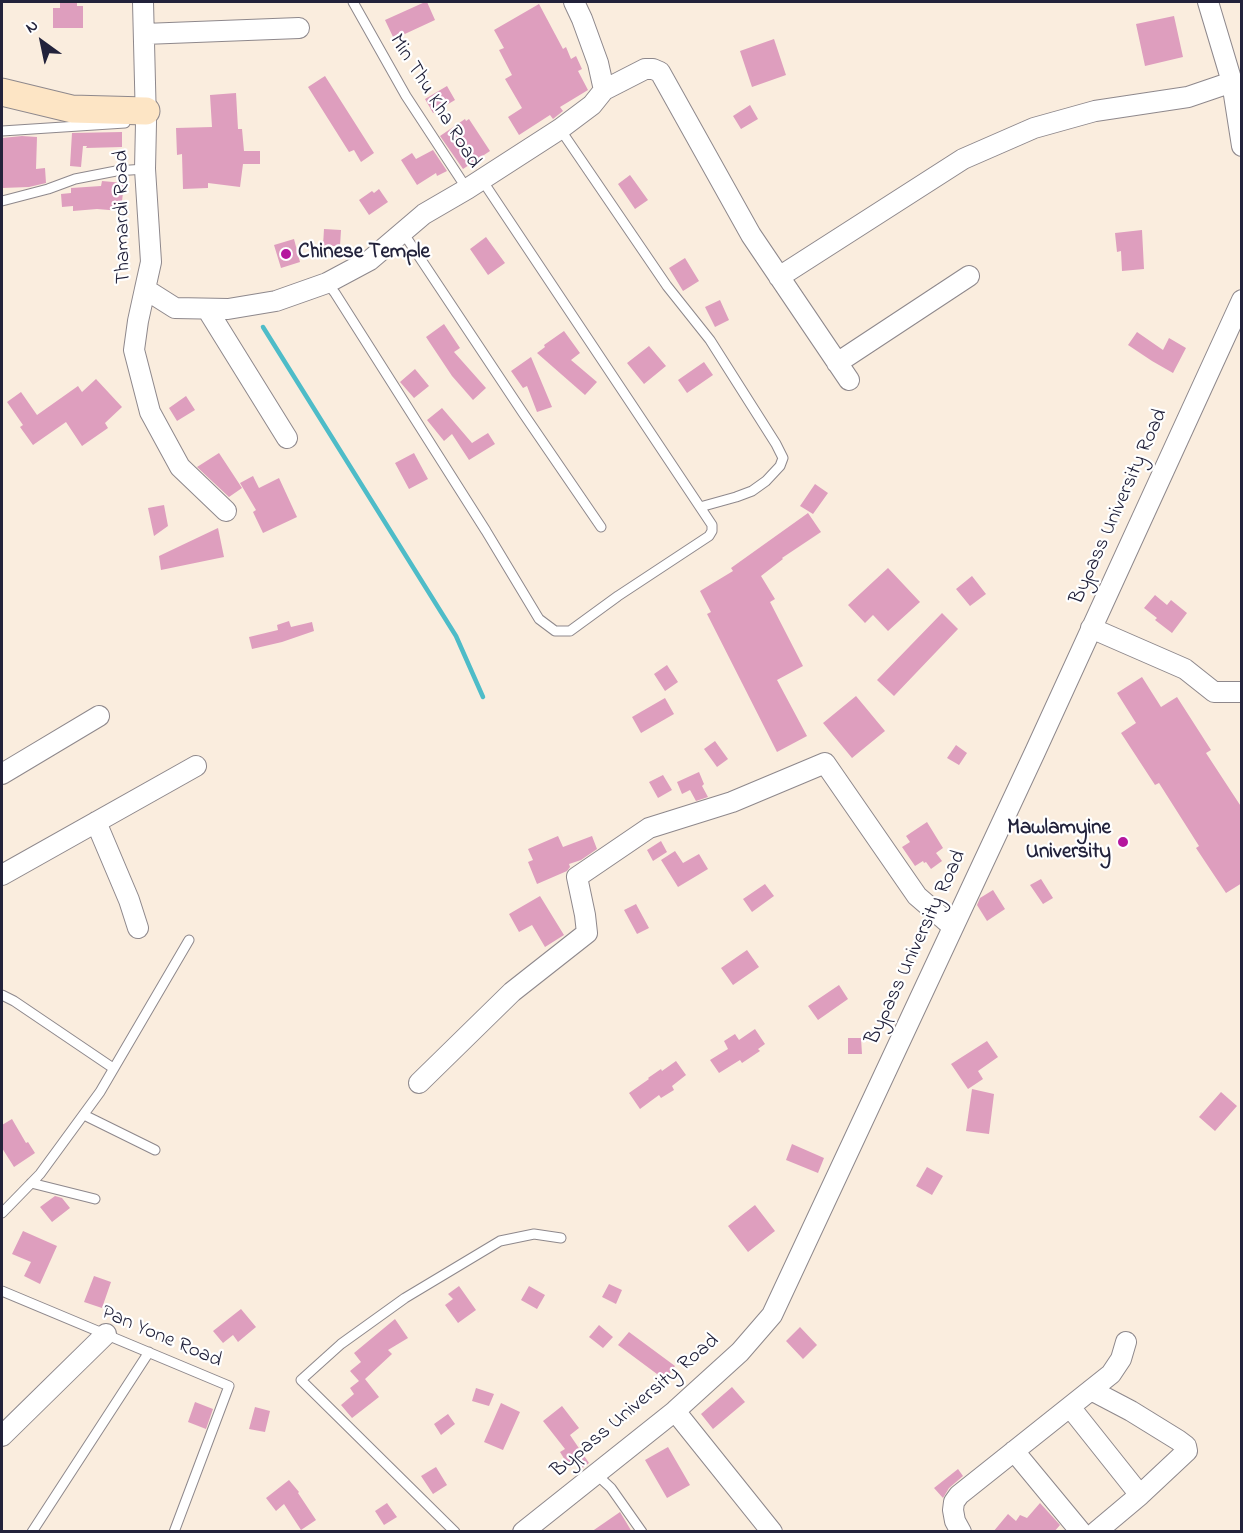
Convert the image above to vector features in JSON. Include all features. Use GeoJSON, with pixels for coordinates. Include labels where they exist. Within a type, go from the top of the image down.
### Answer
{"type":"FeatureCollection","features":[{"type":"Feature","properties":{"kind":"street","name":"Thamardi Road"},"geometry":{"type":"LineString","coordinates":[[143,2],[146,168],[152,262],[145,289],[175,308],[228,309],[276,301],[327,283],[370,260],[424,214],[560,129],[592,105],[604,90],[645,69],[653,69],[660,72],[751,235],[849,380]]}},
{"type":"Feature","properties":{"kind":"street"},"geometry":{"type":"LineString","coordinates":[[574,2],[598,63],[604,90]]}},
{"type":"Feature","properties":{"kind":"street"},"geometry":{"type":"LineString","coordinates":[[1208,2],[1232,82],[1242,146]]}},
{"type":"Feature","properties":{"kind":"street"},"geometry":{"type":"LineString","coordinates":[[144,34],[299,28]]}},
{"type":"Feature","properties":{"kind":"street"},"geometry":{"type":"LineString","coordinates":[[779,277],[963,159],[1034,128],[1095,111],[1188,97],[1232,82]]}},
{"type":"Feature","properties":{"kind":"street"},"geometry":{"type":"LineString","coordinates":[[2,92],[72,110],[146,117]]}},
{"type":"Feature","properties":{"kind":"street"},"geometry":{"type":"LineString","coordinates":[[837,363],[969,276]]}},
{"type":"Feature","properties":{"kind":"street"},"geometry":{"type":"LineString","coordinates":[[145,289],[134,350],[150,412],[180,467],[226,511]]}},
{"type":"Feature","properties":{"kind":"street","name":"Bypass University Road"},"geometry":{"type":"LineString","coordinates":[[523,1532],[675,1411],[740,1352],[772,1315],[1242,300]]}},
{"type":"Feature","properties":{"kind":"street"},"geometry":{"type":"LineString","coordinates":[[207,309],[287,438]]}},
{"type":"Feature","properties":{"kind":"street"},"geometry":{"type":"LineString","coordinates":[[1091,628],[1185,669],[1214,692],[1242,692]]}},
{"type":"Feature","properties":{"kind":"street"},"geometry":{"type":"LineString","coordinates":[[2,774],[99,716]]}},
{"type":"Feature","properties":{"kind":"street"},"geometry":{"type":"LineString","coordinates":[[418,1083],[512,992],[586,933],[585,915],[577,877],[649,828],[732,802],[825,762],[917,896],[953,927]]}},
{"type":"Feature","properties":{"kind":"street"},"geometry":{"type":"LineString","coordinates":[[2,875],[196,766]]}},
{"type":"Feature","properties":{"kind":"street"},"geometry":{"type":"LineString","coordinates":[[96,822],[129,900],[138,928]]}},
{"type":"Feature","properties":{"kind":"street"},"geometry":{"type":"LineString","coordinates":[[2,1436],[106,1334]]}},
{"type":"Feature","properties":{"kind":"street"},"geometry":{"type":"LineString","coordinates":[[962,1532],[955,1521],[953,1510],[954,1502],[959,1495],[1111,1374],[1121,1359],[1126,1342]]}},
{"type":"Feature","properties":{"kind":"street"},"geometry":{"type":"LineString","coordinates":[[1091,1390],[1178,1440],[1186,1446],[1187,1451],[1096,1532]]}},
{"type":"Feature","properties":{"kind":"street"},"geometry":{"type":"LineString","coordinates":[[1070,1407],[1140,1495]]}},
{"type":"Feature","properties":{"kind":"street"},"geometry":{"type":"LineString","coordinates":[[675,1411],[772,1532]]}},
{"type":"Feature","properties":{"kind":"street"},"geometry":{"type":"LineString","coordinates":[[1014,1451],[1081,1532]]}},
{"type":"Feature","properties":{"kind":"lane","name":"Min Thu Kha Road"},"geometry":{"type":"LineString","coordinates":[[327,283],[486,531],[539,619],[555,631],[570,631],[618,596],[709,536],[712,525],[700,507],[474,184],[406,96],[353,2]]}},
{"type":"Feature","properties":{"kind":"lane"},"geometry":{"type":"LineString","coordinates":[[2,130],[101,124],[146,117]]}},
{"type":"Feature","properties":{"kind":"lane"},"geometry":{"type":"LineString","coordinates":[[560,129],[667,286],[710,340],[783,458],[773,474],[752,491],[700,507]]}},
{"type":"Feature","properties":{"kind":"lane"},"geometry":{"type":"LineString","coordinates":[[2,201],[75,179],[146,168]]}},
{"type":"Feature","properties":{"kind":"lane"},"geometry":{"type":"LineString","coordinates":[[402,231],[601,527]]}},
{"type":"Feature","properties":{"kind":"lane"},"geometry":{"type":"LineString","coordinates":[[2,1213],[40,1174],[100,1092],[189,940]]}},
{"type":"Feature","properties":{"kind":"lane"},"geometry":{"type":"LineString","coordinates":[[2,995],[113,1068]]}},
{"type":"Feature","properties":{"kind":"lane"},"geometry":{"type":"LineString","coordinates":[[84,1115],[155,1150]]}},
{"type":"Feature","properties":{"kind":"lane"},"geometry":{"type":"LineString","coordinates":[[31,1183],[95,1199]]}},
{"type":"Feature","properties":{"kind":"lane"},"geometry":{"type":"LineString","coordinates":[[455,1532],[301,1380],[341,1344],[405,1298],[500,1241],[534,1234],[561,1238]]}},
{"type":"Feature","properties":{"kind":"lane","name":"Pan Yone Road"},"geometry":{"type":"LineString","coordinates":[[2,1291],[229,1386],[174,1532]]}},
{"type":"Feature","properties":{"kind":"lane"},"geometry":{"type":"LineString","coordinates":[[32,1532],[149,1352]]}},
{"type":"Feature","properties":{"kind":"lane"},"geometry":{"type":"LineString","coordinates":[[596,1474],[611,1488],[642,1532]]}},
{"type":"Feature","properties":{"kind":"building"},"geometry":{"type":"Polygon","coordinates":[[[60,2],[77,2],[77,6],[83,6],[83,28],[53,28],[53,8],[60,8],[60,2]]]}},
{"type":"Feature","properties":{"kind":"building"},"geometry":{"type":"Polygon","coordinates":[[[425,2],[435,20],[394,39],[385,20],[425,2]]]}},
{"type":"Feature","properties":{"kind":"building"},"geometry":{"type":"Polygon","coordinates":[[[539,4],[563,49],[566,47],[571,59],[576,56],[582,69],[578,71],[588,90],[560,107],[563,111],[553,119],[550,115],[519,135],[508,117],[522,108],[505,79],[512,75],[499,50],[504,48],[494,30],[539,4]]]}},
{"type":"Feature","properties":{"kind":"building"},"geometry":{"type":"Polygon","coordinates":[[[1174,16],[1183,57],[1145,66],[1136,24],[1174,16]]]}},
{"type":"Feature","properties":{"kind":"building"},"geometry":{"type":"Polygon","coordinates":[[[774,39],[786,75],[752,87],[740,51],[774,39]]]}},
{"type":"Feature","properties":{"kind":"building"},"geometry":{"type":"Polygon","coordinates":[[[325,76],[374,153],[361,162],[354,150],[349,152],[308,87],[325,76]]]}},
{"type":"Feature","properties":{"kind":"building"},"geometry":{"type":"Polygon","coordinates":[[[447,86],[455,100],[433,113],[425,99],[447,86]]]}},
{"type":"Feature","properties":{"kind":"building"},"geometry":{"type":"Polygon","coordinates":[[[236,93],[238,129],[242,129],[244,151],[260,151],[260,164],[243,164],[240,187],[208,183],[208,188],[183,189],[182,154],[177,155],[176,128],[212,127],[210,95],[236,93]]]}},
{"type":"Feature","properties":{"kind":"building"},"geometry":{"type":"Polygon","coordinates":[[[750,105],[758,119],[741,129],[733,116],[750,105]]]}},
{"type":"Feature","properties":{"kind":"building"},"geometry":{"type":"Polygon","coordinates":[[[465,119],[466,121],[469,119],[490,151],[463,169],[440,136],[465,119]]]}},
{"type":"Feature","properties":{"kind":"building"},"geometry":{"type":"Polygon","coordinates":[[[122,132],[122,147],[86,148],[87,146],[83,146],[81,167],[70,166],[72,133],[122,132]]]}},
{"type":"Feature","properties":{"kind":"building"},"geometry":{"type":"Polygon","coordinates":[[[37,137],[36,169],[45,168],[46,183],[29,187],[2,188],[2,138],[37,137]]]}},
{"type":"Feature","properties":{"kind":"building"},"geometry":{"type":"Polygon","coordinates":[[[433,150],[447,171],[437,176],[436,173],[417,185],[401,160],[412,153],[416,159],[433,150]]]}},
{"type":"Feature","properties":{"kind":"building"},"geometry":{"type":"Polygon","coordinates":[[[630,175],[648,200],[635,209],[618,184],[630,175]]]}},
{"type":"Feature","properties":{"kind":"building"},"geometry":{"type":"Polygon","coordinates":[[[102,181],[124,183],[121,211],[97,209],[73,211],[73,206],[62,207],[61,194],[71,193],[71,188],[101,186],[102,181]]]}},
{"type":"Feature","properties":{"kind":"building"},"geometry":{"type":"Polygon","coordinates":[[[379,189],[388,202],[369,215],[359,200],[379,189]]]}},
{"type":"Feature","properties":{"kind":"building"},"geometry":{"type":"Polygon","coordinates":[[[324,229],[341,230],[340,246],[323,246],[324,229]]]}},
{"type":"Feature","properties":{"kind":"building"},"geometry":{"type":"Polygon","coordinates":[[[1142,230],[1144,269],[1122,271],[1121,251],[1117,252],[1115,233],[1142,230]]]}},
{"type":"Feature","properties":{"kind":"building"},"geometry":{"type":"Polygon","coordinates":[[[486,237],[505,263],[488,275],[470,249],[486,237]]]}},
{"type":"Feature","properties":{"kind":"building"},"geometry":{"type":"Polygon","coordinates":[[[294,239],[300,262],[281,268],[274,245],[294,239]]]}},
{"type":"Feature","properties":{"kind":"building"},"geometry":{"type":"Polygon","coordinates":[[[685,258],[699,281],[683,291],[669,268],[685,258]]]}},
{"type":"Feature","properties":{"kind":"building"},"geometry":{"type":"Polygon","coordinates":[[[720,300],[729,320],[715,327],[705,307],[720,300]]]}},
{"type":"Feature","properties":{"kind":"building"},"geometry":{"type":"Polygon","coordinates":[[[444,324],[460,348],[454,352],[486,388],[473,400],[452,376],[426,337],[444,324]]]}},
{"type":"Feature","properties":{"kind":"building"},"geometry":{"type":"Polygon","coordinates":[[[564,331],[580,353],[571,360],[597,382],[585,395],[537,353],[564,331]]]}},
{"type":"Feature","properties":{"kind":"building"},"geometry":{"type":"Polygon","coordinates":[[[1137,332],[1163,350],[1169,338],[1186,348],[1173,373],[1128,345],[1137,332]]]}},
{"type":"Feature","properties":{"kind":"building"},"geometry":{"type":"Polygon","coordinates":[[[649,346],[666,366],[644,384],[627,363],[649,346]]]}},
{"type":"Feature","properties":{"kind":"building"},"geometry":{"type":"Polygon","coordinates":[[[531,357],[552,407],[537,412],[527,386],[523,388],[511,371],[531,357]]]}},
{"type":"Feature","properties":{"kind":"building"},"geometry":{"type":"Polygon","coordinates":[[[704,362],[713,375],[687,393],[678,380],[704,362]]]}},
{"type":"Feature","properties":{"kind":"building"},"geometry":{"type":"Polygon","coordinates":[[[415,369],[429,386],[414,398],[400,382],[415,369]]]}},
{"type":"Feature","properties":{"kind":"building"},"geometry":{"type":"Polygon","coordinates":[[[96,379],[122,407],[105,423],[108,428],[82,446],[66,422],[33,445],[20,427],[23,425],[7,402],[21,392],[37,415],[78,386],[82,392],[96,379]]]}},
{"type":"Feature","properties":{"kind":"building"},"geometry":{"type":"Polygon","coordinates":[[[186,396],[195,410],[177,421],[169,408],[186,396]]]}},
{"type":"Feature","properties":{"kind":"building"},"geometry":{"type":"Polygon","coordinates":[[[442,408],[472,443],[488,433],[495,444],[469,460],[452,434],[444,441],[427,420],[442,408]]]}},
{"type":"Feature","properties":{"kind":"building"},"geometry":{"type":"Polygon","coordinates":[[[219,453],[242,488],[229,497],[197,467],[219,453]]]}},
{"type":"Feature","properties":{"kind":"building"},"geometry":{"type":"Polygon","coordinates":[[[414,453],[428,479],[409,489],[395,463],[414,453]]]}},
{"type":"Feature","properties":{"kind":"building"},"geometry":{"type":"Polygon","coordinates":[[[253,476],[259,488],[279,478],[297,517],[263,533],[253,512],[256,510],[240,483],[253,476]]]}},
{"type":"Feature","properties":{"kind":"building"},"geometry":{"type":"Polygon","coordinates":[[[815,484],[828,493],[813,514],[800,506],[815,484]]]}},
{"type":"Feature","properties":{"kind":"building"},"geometry":{"type":"Polygon","coordinates":[[[164,505],[168,526],[154,536],[148,508],[164,505]]]}},
{"type":"Feature","properties":{"kind":"building"},"geometry":{"type":"Polygon","coordinates":[[[808,513],[821,532],[782,558],[761,576],[775,599],[770,602],[803,666],[777,680],[807,736],[777,752],[707,614],[711,612],[700,591],[733,571],[731,568],[808,513]]]}},
{"type":"Feature","properties":{"kind":"building"},"geometry":{"type":"Polygon","coordinates":[[[218,528],[224,557],[161,570],[159,556],[218,528]]]}},
{"type":"Feature","properties":{"kind":"building"},"geometry":{"type":"Polygon","coordinates":[[[888,568],[920,602],[888,631],[873,615],[865,623],[848,605],[888,568]]]}},
{"type":"Feature","properties":{"kind":"building"},"geometry":{"type":"Polygon","coordinates":[[[972,576],[986,594],[970,606],[956,589],[972,576]]]}},
{"type":"Feature","properties":{"kind":"building"},"geometry":{"type":"Polygon","coordinates":[[[1155,595],[1167,605],[1171,600],[1187,613],[1172,633],[1144,608],[1155,595]]]}},
{"type":"Feature","properties":{"kind":"building"},"geometry":{"type":"Polygon","coordinates":[[[942,613],[958,629],[894,696],[877,680],[942,613]]]}},
{"type":"Feature","properties":{"kind":"building"},"geometry":{"type":"Polygon","coordinates":[[[289,621],[291,627],[312,622],[314,631],[252,649],[249,637],[278,630],[277,625],[289,621]]]}},
{"type":"Feature","properties":{"kind":"building"},"geometry":{"type":"Polygon","coordinates":[[[667,665],[678,682],[665,691],[654,674],[667,665]]]}},
{"type":"Feature","properties":{"kind":"building"},"geometry":{"type":"Polygon","coordinates":[[[1142,677],[1161,707],[1177,697],[1211,750],[1206,753],[1242,808],[1242,883],[1226,893],[1196,848],[1199,846],[1159,783],[1155,785],[1121,733],[1136,723],[1117,693],[1142,677]]]}},
{"type":"Feature","properties":{"kind":"building"},"geometry":{"type":"Polygon","coordinates":[[[856,696],[885,731],[852,758],[823,723],[856,696]]]}},
{"type":"Feature","properties":{"kind":"building"},"geometry":{"type":"Polygon","coordinates":[[[665,698],[674,714],[641,733],[632,717],[665,698]]]}},
{"type":"Feature","properties":{"kind":"building"},"geometry":{"type":"Polygon","coordinates":[[[715,741],[728,759],[717,767],[704,749],[715,741]]]}},
{"type":"Feature","properties":{"kind":"building"},"geometry":{"type":"Polygon","coordinates":[[[956,745],[967,753],[959,765],[947,758],[956,745]]]}},
{"type":"Feature","properties":{"kind":"building"},"geometry":{"type":"Polygon","coordinates":[[[699,772],[704,784],[702,786],[708,797],[696,801],[690,790],[682,794],[677,782],[699,772]]]}},
{"type":"Feature","properties":{"kind":"building"},"geometry":{"type":"Polygon","coordinates":[[[663,775],[672,790],[658,798],[649,782],[663,775]]]}},
{"type":"Feature","properties":{"kind":"building"},"geometry":{"type":"Polygon","coordinates":[[[927,822],[943,848],[936,853],[942,861],[931,869],[923,861],[915,866],[902,847],[910,842],[906,836],[927,822]]]}},
{"type":"Feature","properties":{"kind":"building"},"geometry":{"type":"Polygon","coordinates":[[[558,836],[563,847],[592,836],[597,849],[581,860],[569,864],[567,871],[537,884],[528,862],[533,860],[528,849],[558,836]]]}},
{"type":"Feature","properties":{"kind":"building"},"geometry":{"type":"Polygon","coordinates":[[[661,841],[667,852],[653,861],[647,850],[661,841]]]}},
{"type":"Feature","properties":{"kind":"building"},"geometry":{"type":"Polygon","coordinates":[[[675,851],[683,863],[699,854],[708,869],[678,887],[661,860],[675,851]]]}},
{"type":"Feature","properties":{"kind":"building"},"geometry":{"type":"Polygon","coordinates":[[[1041,879],[1053,898],[1043,904],[1030,885],[1041,879]]]}},
{"type":"Feature","properties":{"kind":"building"},"geometry":{"type":"Polygon","coordinates":[[[765,884],[774,896],[752,912],[743,899],[765,884]]]}},
{"type":"Feature","properties":{"kind":"building"},"geometry":{"type":"Polygon","coordinates":[[[993,890],[1005,909],[987,921],[977,905],[980,898],[993,890]]]}},
{"type":"Feature","properties":{"kind":"building"},"geometry":{"type":"Polygon","coordinates":[[[540,896],[564,935],[545,947],[532,925],[519,932],[509,914],[540,896]]]}},
{"type":"Feature","properties":{"kind":"building"},"geometry":{"type":"Polygon","coordinates":[[[636,904],[649,928],[637,934],[624,910],[636,904]]]}},
{"type":"Feature","properties":{"kind":"building"},"geometry":{"type":"Polygon","coordinates":[[[747,950],[759,967],[733,985],[721,968],[747,950]]]}},
{"type":"Feature","properties":{"kind":"building"},"geometry":{"type":"Polygon","coordinates":[[[839,985],[848,999],[818,1020],[808,1006],[839,985]]]}},
{"type":"Feature","properties":{"kind":"building"},"geometry":{"type":"Polygon","coordinates":[[[755,1029],[765,1044],[758,1049],[760,1051],[742,1063],[740,1060],[719,1073],[710,1060],[728,1049],[724,1041],[735,1034],[739,1040],[755,1029]]]}},
{"type":"Feature","properties":{"kind":"building"},"geometry":{"type":"Polygon","coordinates":[[[848,1038],[861,1038],[862,1054],[848,1054],[848,1038]]]}},
{"type":"Feature","properties":{"kind":"building"},"geometry":{"type":"Polygon","coordinates":[[[987,1041],[998,1057],[978,1071],[983,1079],[968,1089],[951,1064],[987,1041]]]}},
{"type":"Feature","properties":{"kind":"building"},"geometry":{"type":"Polygon","coordinates":[[[676,1061],[686,1075],[672,1086],[674,1090],[661,1098],[659,1095],[640,1109],[629,1093],[661,1069],[662,1071],[676,1061]]]}},
{"type":"Feature","properties":{"kind":"building"},"geometry":{"type":"Polygon","coordinates":[[[972,1089],[994,1094],[989,1134],[966,1131],[972,1089]]]}},
{"type":"Feature","properties":{"kind":"building"},"geometry":{"type":"Polygon","coordinates":[[[1221,1092],[1237,1106],[1215,1131],[1199,1117],[1221,1092]]]}},
{"type":"Feature","properties":{"kind":"building"},"geometry":{"type":"Polygon","coordinates":[[[12,1119],[26,1143],[28,1142],[35,1153],[14,1167],[2,1148],[2,1125],[12,1119]]]}},
{"type":"Feature","properties":{"kind":"building"},"geometry":{"type":"Polygon","coordinates":[[[792,1144],[824,1158],[818,1173],[786,1160],[792,1144]]]}},
{"type":"Feature","properties":{"kind":"building"},"geometry":{"type":"Polygon","coordinates":[[[927,1167],[943,1176],[932,1195],[916,1186],[927,1167]]]}},
{"type":"Feature","properties":{"kind":"building"},"geometry":{"type":"Polygon","coordinates":[[[55,1196],[62,1198],[70,1208],[52,1222],[40,1207],[55,1196]]]}},
{"type":"Feature","properties":{"kind":"building"},"geometry":{"type":"Polygon","coordinates":[[[755,1205],[775,1231],[748,1252],[728,1226],[755,1205]]]}},
{"type":"Feature","properties":{"kind":"building"},"geometry":{"type":"Polygon","coordinates":[[[23,1231],[57,1246],[40,1284],[24,1276],[31,1262],[12,1254],[23,1231]]]}},
{"type":"Feature","properties":{"kind":"building"},"geometry":{"type":"Polygon","coordinates":[[[94,1276],[111,1282],[102,1308],[84,1302],[94,1276]]]}},
{"type":"Feature","properties":{"kind":"building"},"geometry":{"type":"Polygon","coordinates":[[[609,1284],[622,1290],[616,1304],[602,1297],[609,1284]]]}},
{"type":"Feature","properties":{"kind":"building"},"geometry":{"type":"Polygon","coordinates":[[[459,1286],[476,1310],[458,1323],[445,1305],[453,1299],[448,1294],[459,1286]]]}},
{"type":"Feature","properties":{"kind":"building"},"geometry":{"type":"Polygon","coordinates":[[[529,1286],[545,1295],[537,1309],[521,1300],[529,1286]]]}},
{"type":"Feature","properties":{"kind":"building"},"geometry":{"type":"Polygon","coordinates":[[[241,1309],[256,1327],[238,1342],[233,1335],[223,1343],[213,1331],[241,1309]]]}},
{"type":"Feature","properties":{"kind":"building"},"geometry":{"type":"Polygon","coordinates":[[[395,1319],[408,1338],[388,1350],[392,1354],[365,1379],[379,1397],[352,1418],[341,1405],[354,1394],[350,1388],[359,1381],[350,1371],[361,1362],[354,1353],[395,1319]]]}},
{"type":"Feature","properties":{"kind":"building"},"geometry":{"type":"Polygon","coordinates":[[[599,1325],[613,1337],[603,1348],[589,1337],[599,1325]]]}},
{"type":"Feature","properties":{"kind":"building"},"geometry":{"type":"Polygon","coordinates":[[[800,1327],[817,1345],[803,1359],[786,1341],[800,1327]]]}},
{"type":"Feature","properties":{"kind":"building"},"geometry":{"type":"Polygon","coordinates":[[[629,1332],[675,1366],[665,1380],[618,1345],[629,1332]]]}},
{"type":"Feature","properties":{"kind":"building"},"geometry":{"type":"Polygon","coordinates":[[[732,1387],[745,1402],[713,1429],[701,1414],[732,1387]]]}},
{"type":"Feature","properties":{"kind":"building"},"geometry":{"type":"Polygon","coordinates":[[[476,1388],[494,1394],[489,1406],[472,1401],[476,1388]]]}},
{"type":"Feature","properties":{"kind":"building"},"geometry":{"type":"Polygon","coordinates":[[[195,1402],[213,1409],[206,1429],[188,1422],[195,1402]]]}},
{"type":"Feature","properties":{"kind":"building"},"geometry":{"type":"Polygon","coordinates":[[[501,1403],[520,1412],[503,1450],[484,1442],[501,1403]]]}},
{"type":"Feature","properties":{"kind":"building"},"geometry":{"type":"Polygon","coordinates":[[[562,1406],[579,1428],[570,1435],[589,1463],[581,1469],[577,1463],[570,1468],[560,1452],[565,1449],[543,1421],[562,1406]]]}},
{"type":"Feature","properties":{"kind":"building"},"geometry":{"type":"Polygon","coordinates":[[[255,1407],[270,1411],[265,1432],[249,1429],[255,1407]]]}},
{"type":"Feature","properties":{"kind":"building"},"geometry":{"type":"Polygon","coordinates":[[[448,1414],[455,1424],[441,1435],[434,1424],[448,1414]]]}},
{"type":"Feature","properties":{"kind":"building"},"geometry":{"type":"Polygon","coordinates":[[[668,1447],[690,1485],[667,1498],[645,1460],[668,1447]]]}},
{"type":"Feature","properties":{"kind":"building"},"geometry":{"type":"Polygon","coordinates":[[[436,1467],[447,1485],[433,1494],[421,1476],[436,1467]]]}},
{"type":"Feature","properties":{"kind":"building"},"geometry":{"type":"Polygon","coordinates":[[[958,1469],[963,1476],[949,1488],[943,1498],[934,1488],[958,1469]]]}},
{"type":"Feature","properties":{"kind":"building"},"geometry":{"type":"Polygon","coordinates":[[[289,1480],[316,1520],[301,1530],[284,1504],[276,1511],[266,1498],[289,1480]]]}},
{"type":"Feature","properties":{"kind":"building"},"geometry":{"type":"Polygon","coordinates":[[[387,1503],[397,1517],[384,1525],[375,1511],[387,1503]]]}},
{"type":"Feature","properties":{"kind":"building"},"geometry":{"type":"Polygon","coordinates":[[[1040,1503],[1060,1525],[1054,1532],[993,1532],[1008,1514],[1016,1521],[1020,1515],[1027,1518],[1040,1503]]]}},
{"type":"Feature","properties":{"kind":"building"},"geometry":{"type":"Polygon","coordinates":[[[620,1512],[632,1532],[591,1532],[620,1512]]]}},
{"type":"Feature","properties":{"kind":"waterway"},"geometry":{"type":"LineString","coordinates":[[263,327],[456,636],[483,697]]}},
{"type":"Feature","properties":{"kind":"place","name":"Chinese Temple"},"geometry":{"type":"Point","coordinates":[286,254]}},
{"type":"Feature","properties":{"kind":"place","name":"Mawlamyine University"},"geometry":{"type":"Point","coordinates":[1123,842]}}]}
